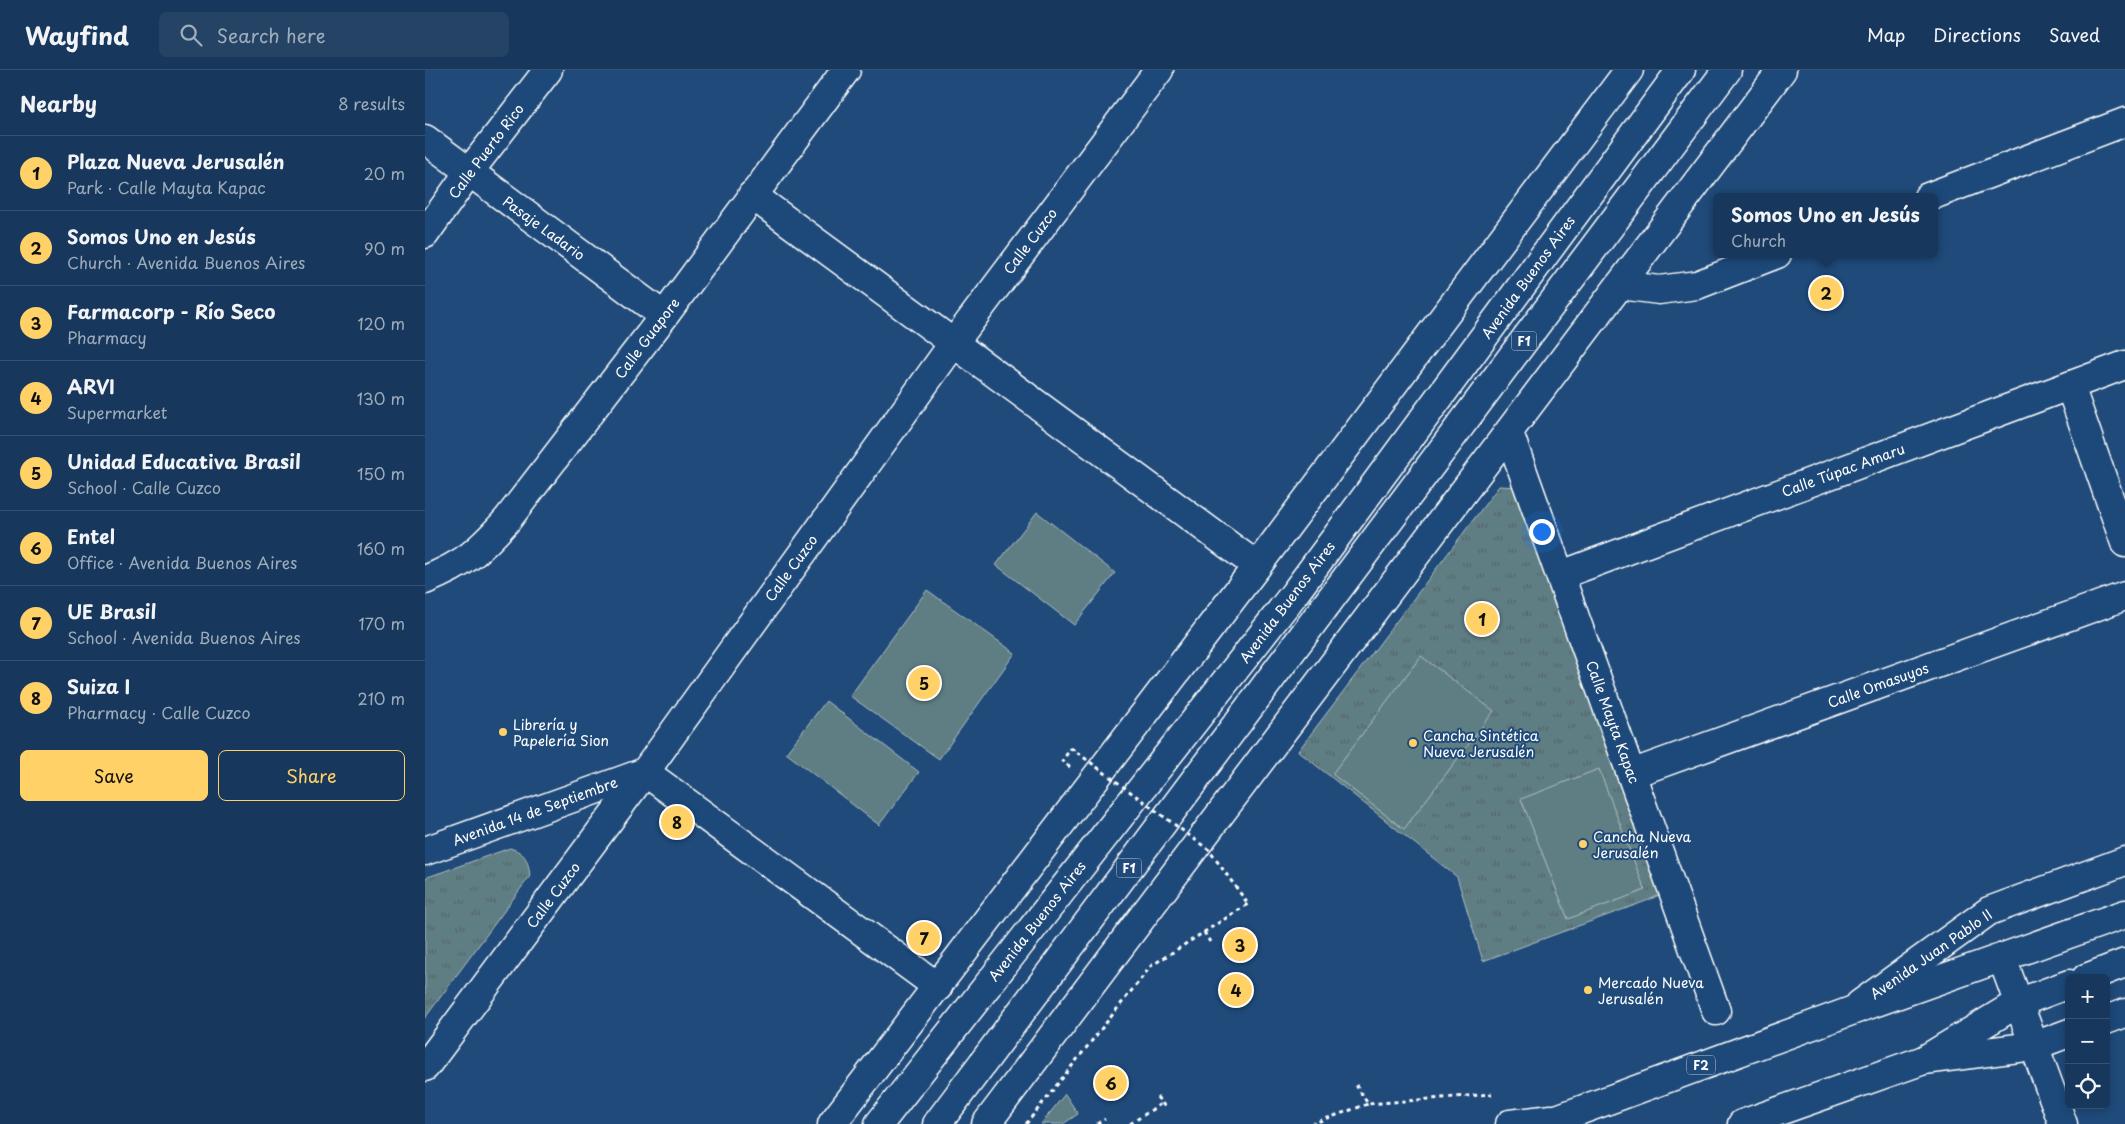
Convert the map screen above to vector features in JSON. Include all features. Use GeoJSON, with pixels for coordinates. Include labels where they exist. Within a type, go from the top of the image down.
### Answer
{"type":"FeatureCollection","features":[{"type":"Feature","properties":{"kind":"main road","name":"Calle Puerto Rico"},"geometry":{"type":"LineString","coordinates":[[425,234],[469,172],[548,70]]}},
{"type":"Feature","properties":{"kind":"main road","name":"Calle Guapore"},"geometry":{"type":"LineString","coordinates":[[425,580],[449,571],[480,550],[507,520],[664,316],[846,70]]}},
{"type":"Feature","properties":{"kind":"main road","name":"Calle Cuzco"},"geometry":{"type":"LineString","coordinates":[[425,1067],[645,772],[953,344],[1159,70]]}},
{"type":"Feature","properties":{"kind":"main road"},"geometry":{"type":"LineString","coordinates":[[832,1124],[1257,566],[1629,70]]}},
{"type":"Feature","properties":{"kind":"main road","name":"Avenida Buenos Aires"},"geometry":{"type":"LineString","coordinates":[[879,1124],[1294,594],[1681,70]]}},
{"type":"Feature","properties":{"kind":"main road","name":"F1"},"geometry":{"type":"LineString","coordinates":[[937,1124],[1727,70]]}},
{"type":"Feature","properties":{"kind":"main road"},"geometry":{"type":"LineString","coordinates":[[986,1124],[1782,70]]}},
{"type":"Feature","properties":{"kind":"main road"},"geometry":{"type":"LineString","coordinates":[[1938,193],[2125,122]]}},
{"type":"Feature","properties":{"kind":"main road","name":"Pasaje Ladario"},"geometry":{"type":"LineString","coordinates":[[425,139],[664,316]]}},
{"type":"Feature","properties":{"kind":"main road"},"geometry":{"type":"LineString","coordinates":[[753,195],[1257,566]]}},
{"type":"Feature","properties":{"kind":"main road"},"geometry":{"type":"LineString","coordinates":[[1620,286],[1659,290],[1697,285],[1767,258]]}},
{"type":"Feature","properties":{"kind":"main road","name":"Calle Túpac Amaru"},"geometry":{"type":"LineString","coordinates":[[1561,575],[2125,365]]}},
{"type":"Feature","properties":{"kind":"main road"},"geometry":{"type":"LineString","coordinates":[[2070,386],[2125,543]]}},
{"type":"Feature","properties":{"kind":"main road","name":"Calle Mayta Kapac"},"geometry":{"type":"LineString","coordinates":[[1509,433],[1717,1011]]}},
{"type":"Feature","properties":{"kind":"main road","name":"Calle Omasuyos"},"geometry":{"type":"LineString","coordinates":[[1631,774],[2125,596]]}},
{"type":"Feature","properties":{"kind":"main road"},"geometry":{"type":"LineString","coordinates":[[645,772],[938,987]]}},
{"type":"Feature","properties":{"kind":"main road","name":"Avenida 14 de Septiembre"},"geometry":{"type":"LineString","coordinates":[[425,851],[645,772]]}},
{"type":"Feature","properties":{"kind":"main road","name":"Avenida Juan Pablo II"},"geometry":{"type":"LineString","coordinates":[[1851,1011],[1989,911],[2125,861]]}},
{"type":"Feature","properties":{"kind":"main road","name":"Avenida Juan Pablo II"},"geometry":{"type":"LineString","coordinates":[[1510,1124],[1547,1122],[1851,1011],[2125,914]]}},
{"type":"Feature","properties":{"kind":"main road"},"geometry":{"type":"LineString","coordinates":[[2002,958],[2063,1124]]}},
{"type":"Feature","properties":{"kind":"main road"},"geometry":{"type":"LineString","coordinates":[[2096,974],[2125,963]]}},
{"type":"Feature","properties":{"kind":"main road"},"geometry":{"type":"LineString","coordinates":[[1742,1124],[1924,1060],[2018,1003],[2065,985]]}},
{"type":"Feature","properties":{"kind":"main road"},"geometry":{"type":"LineString","coordinates":[[2109,1019],[2125,1013]]}},
{"type":"Feature","properties":{"kind":"main road"},"geometry":{"type":"LineString","coordinates":[[1924,1060],[2034,1046],[2065,1034]]}},
{"type":"Feature","properties":{"kind":"path"},"geometry":{"type":"LineString","coordinates":[[1026,1124],[1151,966],[1248,904],[1209,850],[1071,748],[1062,761]]}},
{"type":"Feature","properties":{"kind":"path"},"geometry":{"type":"LineString","coordinates":[[1204,932],[1210,942]]}},
{"type":"Feature","properties":{"kind":"path"},"geometry":{"type":"LineString","coordinates":[[1355,1085],[1368,1104]]}},
{"type":"Feature","properties":{"kind":"path"},"geometry":{"type":"LineString","coordinates":[[1311,1124],[1368,1104],[1493,1094]]}},
{"type":"Feature","properties":{"kind":"path"},"geometry":{"type":"LineString","coordinates":[[1157,1097],[1165,1107]]}},
{"type":"Feature","properties":{"kind":"path"},"geometry":{"type":"LineString","coordinates":[[1130,1124],[1162,1103]]}},
{"type":"Feature","properties":{"kind":"path"},"geometry":{"type":"LineString","coordinates":[[1097,1124],[1105,1119]]}},
{"type":"Feature","properties":{"kind":"green space"},"geometry":{"type":"Polygon","coordinates":[[[1499,486],[1520,487],[1663,893],[1649,900],[1483,961],[1457,877],[1298,751],[1499,486]]]}},
{"type":"Feature","properties":{"kind":"green space"},"geometry":{"type":"Polygon","coordinates":[[[1037,512],[1115,573],[1074,625],[996,565],[1037,512]]]}},
{"type":"Feature","properties":{"kind":"green space"},"geometry":{"type":"Polygon","coordinates":[[[927,590],[1015,653],[939,759],[850,696],[927,590]]]}},
{"type":"Feature","properties":{"kind":"green space","name":"Cancha Sintética Nueva Jerusalén"},"geometry":{"type":"Polygon","coordinates":[[[1421,656],[1494,711],[1404,829],[1332,774],[1421,656]]]}},
{"type":"Feature","properties":{"kind":"green space"},"geometry":{"type":"Polygon","coordinates":[[[826,701],[919,772],[879,825],[786,753],[826,701]]]}},
{"type":"Feature","properties":{"kind":"green space","name":"Cancha Nueva Jerusalén"},"geometry":{"type":"Polygon","coordinates":[[[1599,769],[1645,890],[1568,919],[1521,799],[1599,769]]]}},
{"type":"Feature","properties":{"kind":"green space"},"geometry":{"type":"Polygon","coordinates":[[[510,848],[523,855],[530,876],[425,1018],[425,878],[510,848]]]}},
{"type":"Feature","properties":{"kind":"green space"},"geometry":{"type":"Polygon","coordinates":[[[1065,1094],[1078,1114],[1063,1124],[1041,1124],[1065,1094]]]}},
{"type":"Feature","properties":{"kind":"place","name":"Somos Uno en Jesús"},"geometry":{"type":"Point","coordinates":[1826,293]}},
{"type":"Feature","properties":{"kind":"place","name":"Plaza Nueva Jerusalén"},"geometry":{"type":"Point","coordinates":[1482,619]}},
{"type":"Feature","properties":{"kind":"place","name":"Unidad Educativa Brasil"},"geometry":{"type":"Point","coordinates":[924,683]}},
{"type":"Feature","properties":{"kind":"place","name":"Librería y Papelería Sion"},"geometry":{"type":"Point","coordinates":[503,732]}},
{"type":"Feature","properties":{"kind":"place","name":"Cancha Sintética Nueva Jerusalén"},"geometry":{"type":"Point","coordinates":[1413,743]}},
{"type":"Feature","properties":{"kind":"place","name":"Suiza I"},"geometry":{"type":"Point","coordinates":[677,822]}},
{"type":"Feature","properties":{"kind":"place","name":"Cancha Nueva Jerusalén"},"geometry":{"type":"Point","coordinates":[1583,844]}},
{"type":"Feature","properties":{"kind":"place","name":"UE Brasil"},"geometry":{"type":"Point","coordinates":[924,938]}},
{"type":"Feature","properties":{"kind":"place","name":"Farmacorp - Río Seco"},"geometry":{"type":"Point","coordinates":[1240,945]}},
{"type":"Feature","properties":{"kind":"place","name":"ARVI"},"geometry":{"type":"Point","coordinates":[1236,990]}},
{"type":"Feature","properties":{"kind":"place","name":"Mercado Nueva Jerusalén"},"geometry":{"type":"Point","coordinates":[1588,990]}},
{"type":"Feature","properties":{"kind":"place","name":"Entel"},"geometry":{"type":"Point","coordinates":[1111,1083]}}]}
